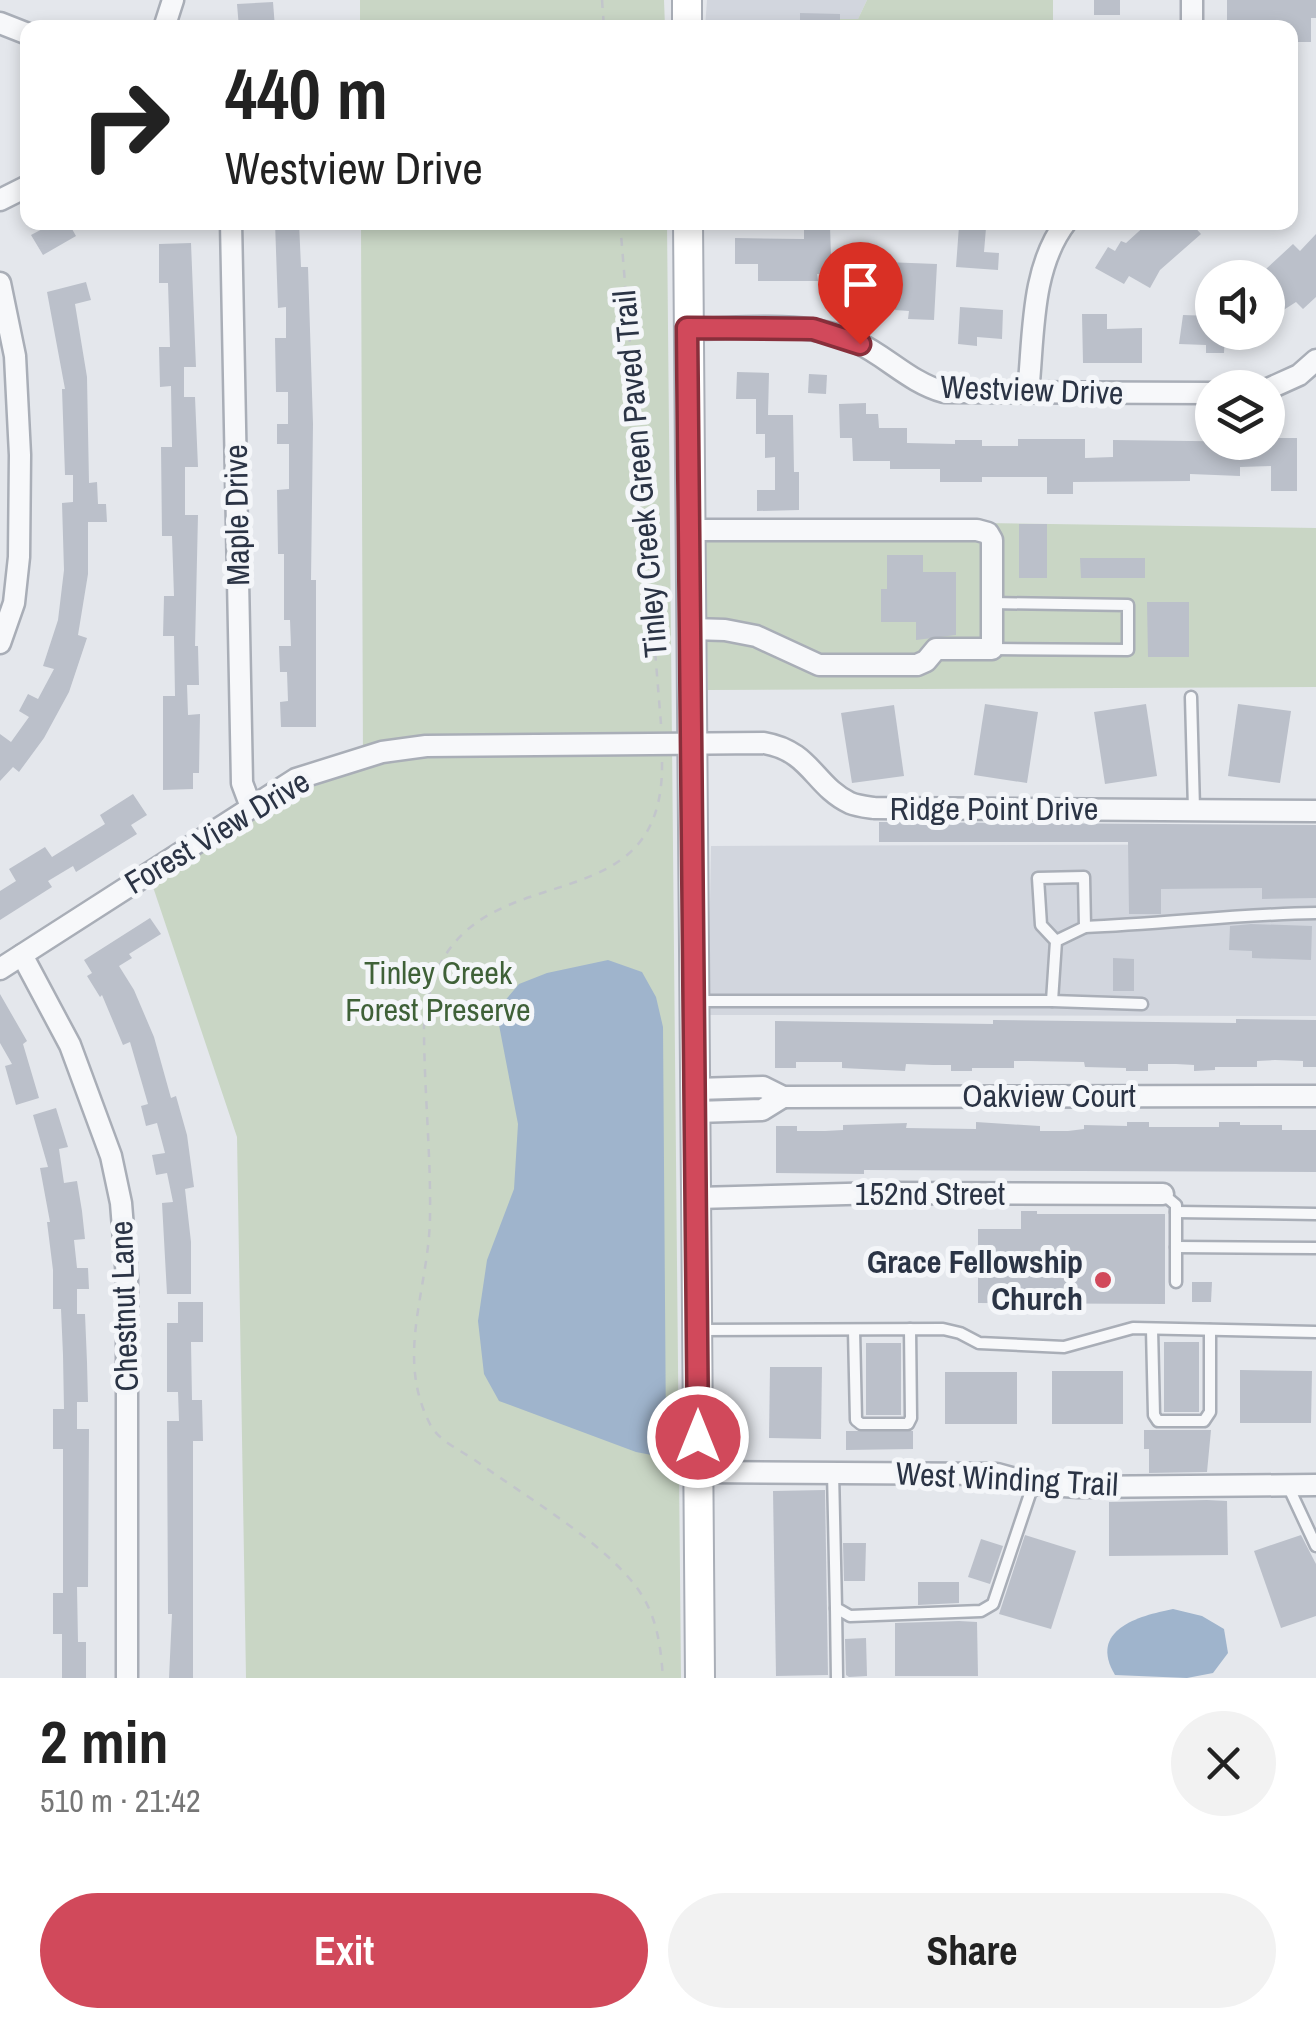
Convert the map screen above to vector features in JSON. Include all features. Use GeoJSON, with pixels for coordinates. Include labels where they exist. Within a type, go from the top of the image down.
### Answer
{"type":"FeatureCollection","features":[{"type":"Feature","properties":{"kind":"street","name":"Maple Drive"},"geometry":{"type":"LineString","coordinates":[[231,230],[242,783],[250,807]]}},
{"type":"Feature","properties":{"kind":"street"},"geometry":{"type":"LineString","coordinates":[[688,230],[700,1678]]}},
{"type":"Feature","properties":{"kind":"street"},"geometry":{"type":"LineString","coordinates":[[1028,393],[1042,271],[1061,230]]}},
{"type":"Feature","properties":{"kind":"street"},"geometry":{"type":"LineString","coordinates":[[0,283],[15,356],[20,455],[19,557],[14,603],[0,643]]}},
{"type":"Feature","properties":{"kind":"street","name":"Westview Drive"},"geometry":{"type":"LineString","coordinates":[[687,328],[813,329],[860,344],[901,373],[934,389],[964,394],[1195,393]]}},
{"type":"Feature","properties":{"kind":"street"},"geometry":{"type":"LineString","coordinates":[[1285,381],[1316,360]]}},
{"type":"Feature","properties":{"kind":"street"},"geometry":{"type":"LineString","coordinates":[[691,530],[978,530],[988,533],[992,540],[992,650],[936,649],[917,664],[819,666],[756,636],[692,629]]}},
{"type":"Feature","properties":{"kind":"street","name":"Ridge Point Drive"},"geometry":{"type":"LineString","coordinates":[[693,746],[764,743],[785,747],[851,804],[874,808],[1316,811]]}},
{"type":"Feature","properties":{"kind":"street","name":"Forest View Drive"},"geometry":{"type":"LineString","coordinates":[[0,969],[296,778],[382,752],[426,746],[693,746]]}},
{"type":"Feature","properties":{"kind":"street","name":"Chestnut Lane"},"geometry":{"type":"LineString","coordinates":[[22,955],[76,1060],[112,1156],[120,1203],[127,1278],[128,1678]]}},
{"type":"Feature","properties":{"kind":"street","name":"Oakview Court"},"geometry":{"type":"LineString","coordinates":[[696,1100],[762,1110],[783,1097],[1316,1096]]}},
{"type":"Feature","properties":{"kind":"street","name":"152nd Street"},"geometry":{"type":"LineString","coordinates":[[696,1198],[883,1193],[1163,1194]]}},
{"type":"Feature","properties":{"kind":"street","name":"West Winding Trail"},"geometry":{"type":"LineString","coordinates":[[698,1472],[997,1474],[1033,1484],[1316,1484]]}},
{"type":"Feature","properties":{"kind":"lane"},"geometry":{"type":"LineString","coordinates":[[992,602],[1128,605],[1128,650],[992,650]]}},
{"type":"Feature","properties":{"kind":"lane"},"geometry":{"type":"LineString","coordinates":[[1192,697],[1194,810]]}},
{"type":"Feature","properties":{"kind":"lane"},"geometry":{"type":"LineString","coordinates":[[1052,1001],[1056,941],[1041,925],[1038,878],[1084,878],[1086,927]]}},
{"type":"Feature","properties":{"kind":"lane"},"geometry":{"type":"LineString","coordinates":[[1056,941],[1086,927],[1316,913]]}},
{"type":"Feature","properties":{"kind":"lane"},"geometry":{"type":"LineString","coordinates":[[695,1001],[1142,1004]]}},
{"type":"Feature","properties":{"kind":"lane"},"geometry":{"type":"LineString","coordinates":[[1163,1194],[1176,1205],[1176,1282]]}},
{"type":"Feature","properties":{"kind":"lane"},"geometry":{"type":"LineString","coordinates":[[1176,1212],[1316,1214]]}},
{"type":"Feature","properties":{"kind":"lane"},"geometry":{"type":"LineString","coordinates":[[1176,1247],[1316,1248]]}},
{"type":"Feature","properties":{"kind":"lane"},"geometry":{"type":"LineString","coordinates":[[854,1330],[856,1420],[861,1424],[908,1424],[910,1329]]}},
{"type":"Feature","properties":{"kind":"lane"},"geometry":{"type":"LineString","coordinates":[[698,1330],[943,1329],[979,1343],[1064,1348],[1120,1330],[1316,1332]]}},
{"type":"Feature","properties":{"kind":"lane"},"geometry":{"type":"LineString","coordinates":[[1152,1329],[1154,1414],[1158,1421],[1204,1421],[1210,1412],[1210,1330]]}},
{"type":"Feature","properties":{"kind":"lane"},"geometry":{"type":"LineString","coordinates":[[833,1471],[836,1678]]}},
{"type":"Feature","properties":{"kind":"lane"},"geometry":{"type":"LineString","coordinates":[[836,1608],[850,1616],[982,1612],[993,1604],[1033,1484]]}},
{"type":"Feature","properties":{"kind":"lane"},"geometry":{"type":"LineString","coordinates":[[1287,1485],[1316,1546]]}},
{"type":"Feature","properties":{"kind":"path","name":"Tinley Creek Green Paved Trail"},"geometry":{"type":"LineString","coordinates":[[621,230],[660,725]]}},
{"type":"Feature","properties":{"kind":"path"},"geometry":{"type":"LineString","coordinates":[[662,763],[661,802],[649,833],[622,863],[485,914],[462,934],[434,974],[424,1026],[430,1232],[412,1351],[416,1385],[434,1431],[584,1538],[610,1559],[643,1596],[658,1634],[663,1678]]}},
{"type":"Feature","properties":{"kind":"shaded area"},"geometry":{"type":"Polygon","coordinates":[[[707,0],[867,0],[855,20],[706,20],[707,0]]]}},
{"type":"Feature","properties":{"kind":"shaded area"},"geometry":{"type":"Polygon","coordinates":[[[1316,844],[1316,1016],[708,1015],[711,846],[1316,844]]]}},
{"type":"Feature","properties":{"kind":"green space"},"geometry":{"type":"Polygon","coordinates":[[[360,0],[664,0],[665,20],[360,20],[360,0]]]}},
{"type":"Feature","properties":{"kind":"green space"},"geometry":{"type":"Polygon","coordinates":[[[867,0],[1053,0],[1053,20],[837,20],[858,19],[867,0]]]}},
{"type":"Feature","properties":{"kind":"green space","name":"Tinley Creek Forest Preserve"},"geometry":{"type":"Polygon","coordinates":[[[361,230],[667,230],[681,1678],[246,1678],[237,1137],[151,881],[290,796],[363,767],[361,230]]]}},
{"type":"Feature","properties":{"kind":"green space"},"geometry":{"type":"Polygon","coordinates":[[[704,519],[1316,528],[1316,687],[708,690],[704,519]]]}},
{"type":"Feature","properties":{"kind":"water"},"geometry":{"type":"Polygon","coordinates":[[[608,960],[642,972],[656,997],[663,1027],[666,1437],[657,1456],[636,1452],[499,1401],[484,1374],[478,1321],[487,1260],[514,1189],[518,1124],[499,1025],[503,1003],[519,984],[547,973],[608,960]]]}},
{"type":"Feature","properties":{"kind":"water"},"geometry":{"type":"Polygon","coordinates":[[[1173,1609],[1202,1616],[1224,1629],[1228,1653],[1213,1673],[1187,1678],[1115,1675],[1108,1660],[1112,1636],[1132,1621],[1173,1609]]]}},
{"type":"Feature","properties":{"kind":"building"},"geometry":{"type":"Polygon","coordinates":[[[1094,0],[1120,0],[1120,15],[1094,15],[1094,0]]]}},
{"type":"Feature","properties":{"kind":"building"},"geometry":{"type":"Polygon","coordinates":[[[1227,0],[1316,0],[1311,42],[1298,42],[1298,20],[1227,20],[1227,0]]]}},
{"type":"Feature","properties":{"kind":"building"},"geometry":{"type":"Polygon","coordinates":[[[273,2],[274,20],[238,20],[237,4],[273,2]]]}},
{"type":"Feature","properties":{"kind":"building"},"geometry":{"type":"Polygon","coordinates":[[[800,13],[840,14],[840,20],[800,20],[800,13]]]}},
{"type":"Feature","properties":{"kind":"building"},"geometry":{"type":"Polygon","coordinates":[[[40,230],[73,230],[76,236],[43,255],[31,235],[40,230]]]}},
{"type":"Feature","properties":{"kind":"building"},"geometry":{"type":"Polygon","coordinates":[[[275,230],[299,230],[301,267],[308,267],[316,727],[281,727],[280,702],[288,701],[287,672],[280,672],[279,646],[291,646],[290,620],[284,620],[284,554],[278,554],[277,490],[289,489],[289,444],[277,444],[277,424],[288,424],[288,392],[276,392],[275,338],[286,338],[286,307],[278,308],[275,230]]]}},
{"type":"Feature","properties":{"kind":"building"},"geometry":{"type":"Polygon","coordinates":[[[804,230],[830,230],[831,256],[885,255],[885,262],[937,264],[934,320],[908,319],[909,311],[895,310],[895,297],[868,297],[867,281],[844,282],[844,273],[817,274],[818,281],[758,281],[758,264],[735,264],[735,238],[804,239],[804,230]]]}},
{"type":"Feature","properties":{"kind":"building"},"geometry":{"type":"Polygon","coordinates":[[[959,230],[986,230],[984,252],[999,253],[998,270],[956,267],[959,230]]]}},
{"type":"Feature","properties":{"kind":"building"},"geometry":{"type":"Polygon","coordinates":[[[1140,230],[1197,230],[1201,234],[1160,270],[1150,288],[1129,276],[1124,284],[1095,268],[1108,247],[1115,251],[1121,241],[1126,243],[1140,230]]]}},
{"type":"Feature","properties":{"kind":"building"},"geometry":{"type":"Polygon","coordinates":[[[1316,234],[1316,297],[1303,309],[1296,302],[1285,309],[1285,260],[1276,260],[1293,244],[1300,251],[1316,234]]]}},
{"type":"Feature","properties":{"kind":"building"},"geometry":{"type":"Polygon","coordinates":[[[191,243],[196,367],[184,367],[184,397],[195,397],[198,467],[185,467],[185,515],[198,515],[195,646],[199,685],[187,685],[188,715],[200,714],[199,773],[193,773],[193,789],[163,790],[163,696],[175,696],[174,636],[163,636],[164,596],[174,596],[172,536],[162,536],[161,447],[172,447],[171,386],[160,387],[159,347],[170,347],[168,283],[159,283],[159,244],[191,243]]]}},
{"type":"Feature","properties":{"kind":"building"},"geometry":{"type":"Polygon","coordinates":[[[86,282],[91,300],[75,304],[87,377],[89,483],[97,482],[98,504],[106,504],[107,522],[88,522],[88,574],[78,635],[87,638],[69,692],[44,738],[19,772],[13,767],[0,781],[0,734],[11,742],[29,717],[19,711],[28,694],[38,699],[54,669],[43,666],[58,620],[64,570],[62,503],[73,502],[73,475],[65,475],[65,389],[47,292],[86,282]]]}},
{"type":"Feature","properties":{"kind":"building"},"geometry":{"type":"Polygon","coordinates":[[[960,307],[1003,310],[1002,339],[977,337],[977,346],[958,344],[960,307]]]}},
{"type":"Feature","properties":{"kind":"building"},"geometry":{"type":"Polygon","coordinates":[[[1082,314],[1107,314],[1107,329],[1142,328],[1142,363],[1083,363],[1082,314]]]}},
{"type":"Feature","properties":{"kind":"building"},"geometry":{"type":"Polygon","coordinates":[[[1183,315],[1195,315],[1195,345],[1179,344],[1183,315]]]}},
{"type":"Feature","properties":{"kind":"building"},"geometry":{"type":"Polygon","coordinates":[[[737,372],[769,373],[768,415],[793,415],[799,510],[757,511],[757,490],[775,490],[775,457],[765,458],[765,434],[756,434],[756,399],[736,399],[737,372]]]}},
{"type":"Feature","properties":{"kind":"building"},"geometry":{"type":"Polygon","coordinates":[[[809,374],[827,375],[826,394],[808,393],[809,374]]]}},
{"type":"Feature","properties":{"kind":"building"},"geometry":{"type":"Polygon","coordinates":[[[866,403],[866,414],[878,414],[879,428],[907,428],[907,443],[982,440],[982,446],[1018,446],[1018,439],[1085,439],[1085,458],[1113,457],[1113,440],[1195,441],[1195,460],[1285,460],[1285,438],[1297,438],[1297,491],[1271,491],[1271,466],[1240,467],[1240,476],[1190,474],[1190,481],[1073,482],[1073,494],[1047,494],[1047,477],[982,477],[982,482],[940,482],[940,469],[890,469],[890,461],[853,461],[852,438],[840,438],[839,404],[866,403]]]}},
{"type":"Feature","properties":{"kind":"building"},"geometry":{"type":"Polygon","coordinates":[[[1019,524],[1047,524],[1047,578],[1019,578],[1019,524]]]}},
{"type":"Feature","properties":{"kind":"building"},"geometry":{"type":"Polygon","coordinates":[[[887,555],[923,555],[923,572],[956,572],[956,635],[916,640],[916,622],[881,622],[881,589],[887,589],[887,555]]]}},
{"type":"Feature","properties":{"kind":"building"},"geometry":{"type":"Polygon","coordinates":[[[1080,558],[1145,558],[1145,578],[1081,578],[1080,558]]]}},
{"type":"Feature","properties":{"kind":"building"},"geometry":{"type":"Polygon","coordinates":[[[1147,602],[1189,602],[1189,657],[1148,657],[1147,602]]]}},
{"type":"Feature","properties":{"kind":"building"},"geometry":{"type":"Polygon","coordinates":[[[985,704],[1038,712],[1027,783],[974,775],[985,704]]]}},
{"type":"Feature","properties":{"kind":"building"},"geometry":{"type":"Polygon","coordinates":[[[1146,704],[1157,776],[1105,784],[1094,712],[1146,704]]]}},
{"type":"Feature","properties":{"kind":"building"},"geometry":{"type":"Polygon","coordinates":[[[1238,704],[1291,711],[1280,783],[1228,776],[1238,704]]]}},
{"type":"Feature","properties":{"kind":"building"},"geometry":{"type":"Polygon","coordinates":[[[894,705],[904,776],[852,783],[841,713],[894,705]]]}},
{"type":"Feature","properties":{"kind":"building"},"geometry":{"type":"Polygon","coordinates":[[[133,794],[147,815],[131,825],[137,834],[76,872],[73,866],[48,881],[52,887],[0,920],[0,891],[16,881],[9,869],[45,847],[52,857],[105,824],[100,815],[133,794]]]}},
{"type":"Feature","properties":{"kind":"building"},"geometry":{"type":"Polygon","coordinates":[[[879,822],[1316,825],[1316,898],[1262,899],[1262,888],[1161,889],[1161,914],[1129,914],[1128,842],[879,842],[879,822]]]}},
{"type":"Feature","properties":{"kind":"building"},"geometry":{"type":"Polygon","coordinates":[[[150,918],[161,934],[129,954],[132,958],[119,966],[154,1037],[171,1098],[176,1096],[187,1135],[194,1187],[185,1189],[191,1294],[167,1294],[162,1203],[173,1202],[167,1173],[156,1175],[152,1155],[165,1153],[157,1123],[146,1126],[141,1106],[148,1104],[130,1042],[123,1045],[102,995],[87,976],[92,973],[84,960],[150,918]]]}},
{"type":"Feature","properties":{"kind":"building"},"geometry":{"type":"Polygon","coordinates":[[[1230,926],[1312,926],[1311,960],[1252,958],[1252,951],[1229,950],[1230,926]]]}},
{"type":"Feature","properties":{"kind":"building"},"geometry":{"type":"Polygon","coordinates":[[[1113,958],[1134,959],[1134,991],[1113,991],[1113,958]]]}},
{"type":"Feature","properties":{"kind":"building"},"geometry":{"type":"Polygon","coordinates":[[[0,994],[27,1041],[23,1044],[39,1098],[16,1105],[5,1066],[12,1064],[0,1043],[0,994]]]}},
{"type":"Feature","properties":{"kind":"building"},"geometry":{"type":"Polygon","coordinates":[[[1236,1019],[1316,1020],[1316,1067],[1303,1067],[1303,1061],[1275,1060],[1257,1061],[1257,1067],[1194,1071],[1194,1065],[1148,1064],[1148,1071],[1126,1071],[1085,1067],[1084,1062],[1029,1061],[1014,1061],[1014,1068],[972,1071],[951,1071],[951,1065],[906,1064],[905,1071],[842,1068],[842,1062],[796,1062],[796,1068],[775,1068],[775,1021],[1236,1023],[1236,1019]]]}},
{"type":"Feature","properties":{"kind":"building"},"geometry":{"type":"Polygon","coordinates":[[[56,1108],[68,1147],[59,1149],[64,1183],[77,1181],[82,1211],[85,1239],[74,1240],[77,1268],[88,1268],[89,1289],[77,1289],[77,1314],[85,1314],[88,1402],[77,1402],[77,1429],[89,1429],[88,1587],[77,1587],[78,1642],[86,1642],[86,1678],[62,1678],[62,1634],[53,1634],[53,1593],[63,1593],[63,1449],[53,1449],[53,1409],[64,1409],[63,1355],[61,1309],[53,1309],[50,1222],[40,1168],[48,1167],[33,1115],[56,1108]]]}},
{"type":"Feature","properties":{"kind":"building"},"geometry":{"type":"Polygon","coordinates":[[[976,1122],[1040,1126],[1040,1131],[1084,1129],[1084,1125],[1127,1126],[1127,1122],[1149,1122],[1149,1127],[1219,1127],[1219,1122],[1240,1122],[1282,1125],[1282,1130],[1316,1130],[1316,1172],[776,1173],[776,1126],[825,1131],[843,1130],[843,1125],[907,1123],[906,1128],[976,1129],[976,1122]]]}},
{"type":"Feature","properties":{"kind":"building","name":"Grace Fellowship Church"},"geometry":{"type":"Polygon","coordinates":[[[1021,1211],[1165,1214],[1165,1304],[978,1303],[978,1229],[1021,1229],[1021,1211]]]}},
{"type":"Feature","properties":{"kind":"building"},"geometry":{"type":"Polygon","coordinates":[[[1192,1282],[1212,1282],[1211,1302],[1192,1302],[1192,1282]]]}},
{"type":"Feature","properties":{"kind":"building"},"geometry":{"type":"Polygon","coordinates":[[[178,1302],[203,1302],[203,1342],[191,1342],[192,1400],[202,1400],[203,1441],[193,1441],[193,1678],[169,1678],[172,1614],[168,1614],[167,1421],[179,1421],[178,1392],[167,1392],[167,1323],[178,1323],[178,1302]]]}},
{"type":"Feature","properties":{"kind":"building"},"geometry":{"type":"Polygon","coordinates":[[[1164,1342],[1199,1342],[1199,1412],[1164,1412],[1164,1342]]]}},
{"type":"Feature","properties":{"kind":"building"},"geometry":{"type":"Polygon","coordinates":[[[866,1343],[901,1343],[901,1415],[866,1415],[866,1343]]]}},
{"type":"Feature","properties":{"kind":"building"},"geometry":{"type":"Polygon","coordinates":[[[770,1367],[822,1367],[821,1439],[769,1438],[770,1367]]]}},
{"type":"Feature","properties":{"kind":"building"},"geometry":{"type":"Polygon","coordinates":[[[1240,1370],[1312,1371],[1311,1423],[1240,1423],[1240,1370]]]}},
{"type":"Feature","properties":{"kind":"building"},"geometry":{"type":"Polygon","coordinates":[[[1052,1371],[1123,1371],[1123,1424],[1052,1424],[1052,1371]]]}},
{"type":"Feature","properties":{"kind":"building"},"geometry":{"type":"Polygon","coordinates":[[[945,1372],[1017,1372],[1017,1424],[945,1424],[945,1372]]]}},
{"type":"Feature","properties":{"kind":"building"},"geometry":{"type":"Polygon","coordinates":[[[1144,1430],[1211,1430],[1207,1472],[1149,1473],[1144,1430]]]}},
{"type":"Feature","properties":{"kind":"building"},"geometry":{"type":"Polygon","coordinates":[[[846,1431],[913,1431],[913,1449],[846,1450],[846,1431]]]}},
{"type":"Feature","properties":{"kind":"building"},"geometry":{"type":"Polygon","coordinates":[[[825,1490],[828,1675],[776,1676],[773,1491],[825,1490]]]}},
{"type":"Feature","properties":{"kind":"building"},"geometry":{"type":"Polygon","coordinates":[[[1227,1501],[1228,1555],[1109,1556],[1109,1502],[1227,1501]]]}},
{"type":"Feature","properties":{"kind":"building"},"geometry":{"type":"Polygon","coordinates":[[[1025,1535],[1076,1551],[1051,1629],[999,1614],[1025,1535]]]}},
{"type":"Feature","properties":{"kind":"building"},"geometry":{"type":"Polygon","coordinates":[[[1301,1535],[1316,1564],[1316,1616],[1281,1628],[1254,1551],[1301,1535]]]}},
{"type":"Feature","properties":{"kind":"building"},"geometry":{"type":"Polygon","coordinates":[[[981,1539],[1003,1546],[990,1584],[968,1577],[981,1539]]]}},
{"type":"Feature","properties":{"kind":"building"},"geometry":{"type":"Polygon","coordinates":[[[843,1543],[866,1543],[865,1581],[844,1581],[843,1543]]]}},
{"type":"Feature","properties":{"kind":"building"},"geometry":{"type":"Polygon","coordinates":[[[918,1582],[959,1582],[959,1603],[918,1605],[918,1582]]]}},
{"type":"Feature","properties":{"kind":"building"},"geometry":{"type":"Polygon","coordinates":[[[977,1622],[978,1676],[895,1676],[895,1623],[977,1622]]]}},
{"type":"Feature","properties":{"kind":"building"},"geometry":{"type":"Polygon","coordinates":[[[866,1638],[867,1676],[849,1677],[845,1639],[866,1638]]]}},
{"type":"Feature","properties":{"kind":"place","name":"Grace Fellowship Church"},"geometry":{"type":"Point","coordinates":[1103,1280]}},
{"type":"Feature","properties":{"kind":"route"},"geometry":{"type":"LineString","coordinates":[[698,1437],[687,328],[813,329],[860,344]]}}]}
